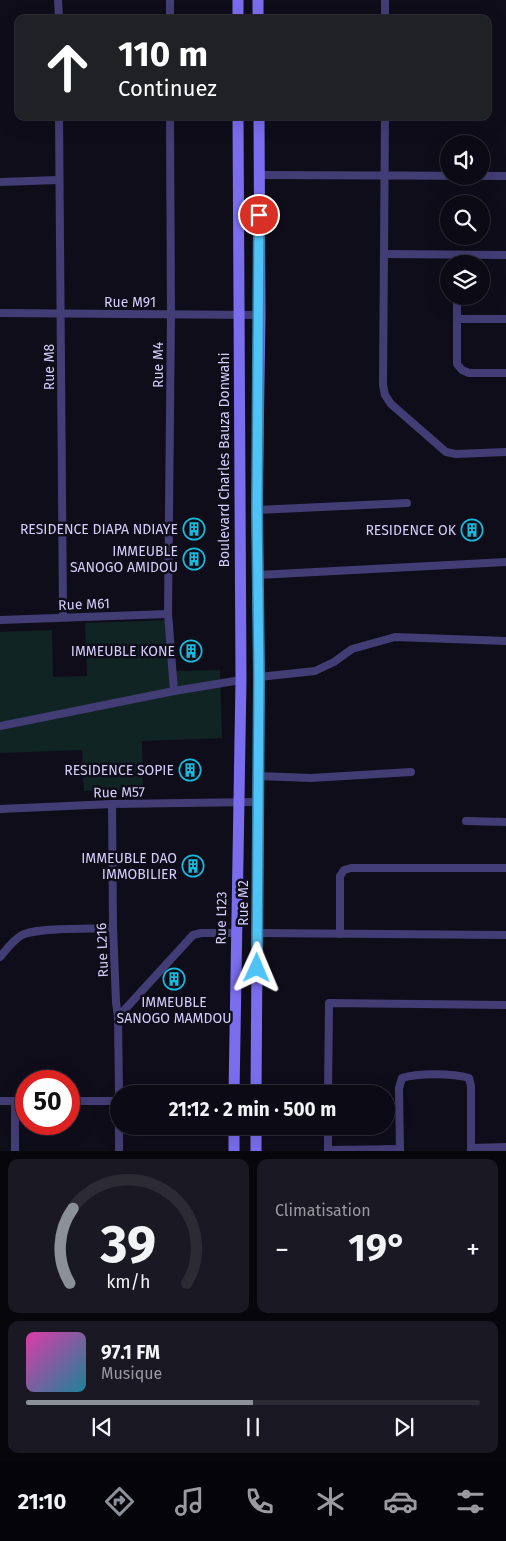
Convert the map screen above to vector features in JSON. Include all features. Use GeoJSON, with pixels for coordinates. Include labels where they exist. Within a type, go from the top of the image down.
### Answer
{"type":"FeatureCollection","features":[{"type":"Feature","properties":{"kind":"main road"},"geometry":{"type":"LineString","coordinates":[[238,0],[238,15]]}},
{"type":"Feature","properties":{"kind":"main road"},"geometry":{"type":"LineString","coordinates":[[258,0],[258,15]]}},
{"type":"Feature","properties":{"kind":"main road","name":"Boulevard Charles Bauza Donwahi"},"geometry":{"type":"LineString","coordinates":[[238,120],[241,680],[238,803]]}},
{"type":"Feature","properties":{"kind":"main road"},"geometry":{"type":"LineString","coordinates":[[258,802],[259,120]]}},
{"type":"Feature","properties":{"kind":"main road","name":"Rue M2"},"geometry":{"type":"LineString","coordinates":[[256,1085],[258,802]]}},
{"type":"Feature","properties":{"kind":"main road","name":"Rue L123"},"geometry":{"type":"LineString","coordinates":[[234,1085],[238,803]]}},
{"type":"Feature","properties":{"kind":"main road"},"geometry":{"type":"LineString","coordinates":[[234,1135],[234,1151]]}},
{"type":"Feature","properties":{"kind":"main road"},"geometry":{"type":"LineString","coordinates":[[256,1135],[256,1151]]}},
{"type":"Feature","properties":{"kind":"street"},"geometry":{"type":"LineString","coordinates":[[58,0],[58,15]]}},
{"type":"Feature","properties":{"kind":"street"},"geometry":{"type":"LineString","coordinates":[[170,0],[170,15]]}},
{"type":"Feature","properties":{"kind":"street"},"geometry":{"type":"LineString","coordinates":[[385,0],[385,15]]}},
{"type":"Feature","properties":{"kind":"street","name":"Rue M8"},"geometry":{"type":"LineString","coordinates":[[59,120],[63,617]]}},
{"type":"Feature","properties":{"kind":"street","name":"Rue M4"},"geometry":{"type":"LineString","coordinates":[[170,120],[171,315],[168,614],[174,691]]}},
{"type":"Feature","properties":{"kind":"street"},"geometry":{"type":"LineString","coordinates":[[385,120],[383,385],[385,395],[392,404],[446,452],[456,454],[506,452]]}},
{"type":"Feature","properties":{"kind":"street"},"geometry":{"type":"LineString","coordinates":[[259,175],[506,176]]}},
{"type":"Feature","properties":{"kind":"street"},"geometry":{"type":"LineString","coordinates":[[0,182],[59,180]]}},
{"type":"Feature","properties":{"kind":"street"},"geometry":{"type":"LineString","coordinates":[[385,254],[456,255]]}},
{"type":"Feature","properties":{"kind":"street"},"geometry":{"type":"LineString","coordinates":[[490,255],[506,255]]}},
{"type":"Feature","properties":{"kind":"street"},"geometry":{"type":"LineString","coordinates":[[457,305],[457,364],[462,370],[469,373],[506,374]]}},
{"type":"Feature","properties":{"kind":"street","name":"Rue M91"},"geometry":{"type":"LineString","coordinates":[[0,313],[260,315]]}},
{"type":"Feature","properties":{"kind":"street"},"geometry":{"type":"LineString","coordinates":[[457,319],[506,319]]}},
{"type":"Feature","properties":{"kind":"street"},"geometry":{"type":"LineString","coordinates":[[257,510],[406,503]]}},
{"type":"Feature","properties":{"kind":"street"},"geometry":{"type":"LineString","coordinates":[[258,575],[506,562]]}},
{"type":"Feature","properties":{"kind":"street","name":"Rue M61"},"geometry":{"type":"LineString","coordinates":[[0,620],[168,614]]}},
{"type":"Feature","properties":{"kind":"street"},"geometry":{"type":"LineString","coordinates":[[259,677],[315,671],[334,662],[352,649],[395,637],[506,641]]}},
{"type":"Feature","properties":{"kind":"street"},"geometry":{"type":"LineString","coordinates":[[0,726],[174,691],[241,680]]}},
{"type":"Feature","properties":{"kind":"street"},"geometry":{"type":"LineString","coordinates":[[258,776],[312,778],[411,772]]}},
{"type":"Feature","properties":{"kind":"street","name":"Rue M57"},"geometry":{"type":"LineString","coordinates":[[0,809],[112,804],[258,802]]}},
{"type":"Feature","properties":{"kind":"street","name":"Rue L216"},"geometry":{"type":"LineString","coordinates":[[112,804],[113,928],[120,1085]]}},
{"type":"Feature","properties":{"kind":"street"},"geometry":{"type":"LineString","coordinates":[[466,820],[506,822]]}},
{"type":"Feature","properties":{"kind":"street"},"geometry":{"type":"LineString","coordinates":[[340,934],[340,876],[344,870],[360,868],[506,868]]}},
{"type":"Feature","properties":{"kind":"street"},"geometry":{"type":"LineString","coordinates":[[0,957],[22,935],[37,931],[113,928]]}},
{"type":"Feature","properties":{"kind":"street"},"geometry":{"type":"LineString","coordinates":[[118,1017],[193,935],[201,933],[236,934]]}},
{"type":"Feature","properties":{"kind":"street"},"geometry":{"type":"LineString","coordinates":[[258,933],[506,935]]}},
{"type":"Feature","properties":{"kind":"street"},"geometry":{"type":"LineString","coordinates":[[328,1085],[329,1004],[506,1005]]}},
{"type":"Feature","properties":{"kind":"street"},"geometry":{"type":"LineString","coordinates":[[328,1135],[328,1150],[400,1150],[399,1088],[402,1078],[410,1075],[460,1075],[469,1078],[471,1086],[471,1149],[506,1147]]}},
{"type":"Feature","properties":{"kind":"street"},"geometry":{"type":"LineString","coordinates":[[0,1101],[15,1100]]}},
{"type":"Feature","properties":{"kind":"street"},"geometry":{"type":"LineString","coordinates":[[80,1100],[110,1100]]}},
{"type":"Feature","properties":{"kind":"street"},"geometry":{"type":"LineString","coordinates":[[15,1135],[15,1151]]}},
{"type":"Feature","properties":{"kind":"street"},"geometry":{"type":"LineString","coordinates":[[119,1151],[120,1135]]}},
{"type":"Feature","properties":{"kind":"green space"},"geometry":{"type":"Polygon","coordinates":[[[173,620],[175,671],[220,670],[222,738],[142,741],[143,789],[84,791],[82,750],[0,753],[0,632],[52,630],[53,677],[87,676],[85,623],[173,620]]]}},
{"type":"Feature","properties":{"kind":"place","name":"RESIDENCE DIAPA NDIAYE"},"geometry":{"type":"Point","coordinates":[194,529]}},
{"type":"Feature","properties":{"kind":"place","name":"RESIDENCE OK"},"geometry":{"type":"Point","coordinates":[472,530]}},
{"type":"Feature","properties":{"kind":"place","name":"IMMEUBLE SANOGO AMIDOU"},"geometry":{"type":"Point","coordinates":[194,559]}},
{"type":"Feature","properties":{"kind":"place","name":"IMMEUBLE KONE"},"geometry":{"type":"Point","coordinates":[191,651]}},
{"type":"Feature","properties":{"kind":"place","name":"RESIDENCE SOPIE"},"geometry":{"type":"Point","coordinates":[190,770]}},
{"type":"Feature","properties":{"kind":"place","name":"IMMEUBLE DAO IMMOBILIER"},"geometry":{"type":"Point","coordinates":[193,866]}},
{"type":"Feature","properties":{"kind":"place","name":"IMMEUBLE SANOGO MAMDOU"},"geometry":{"type":"Point","coordinates":[174,979]}},
{"type":"Feature","properties":{"kind":"route"},"geometry":{"type":"LineString","coordinates":[[257,968],[259,215]]}}]}
